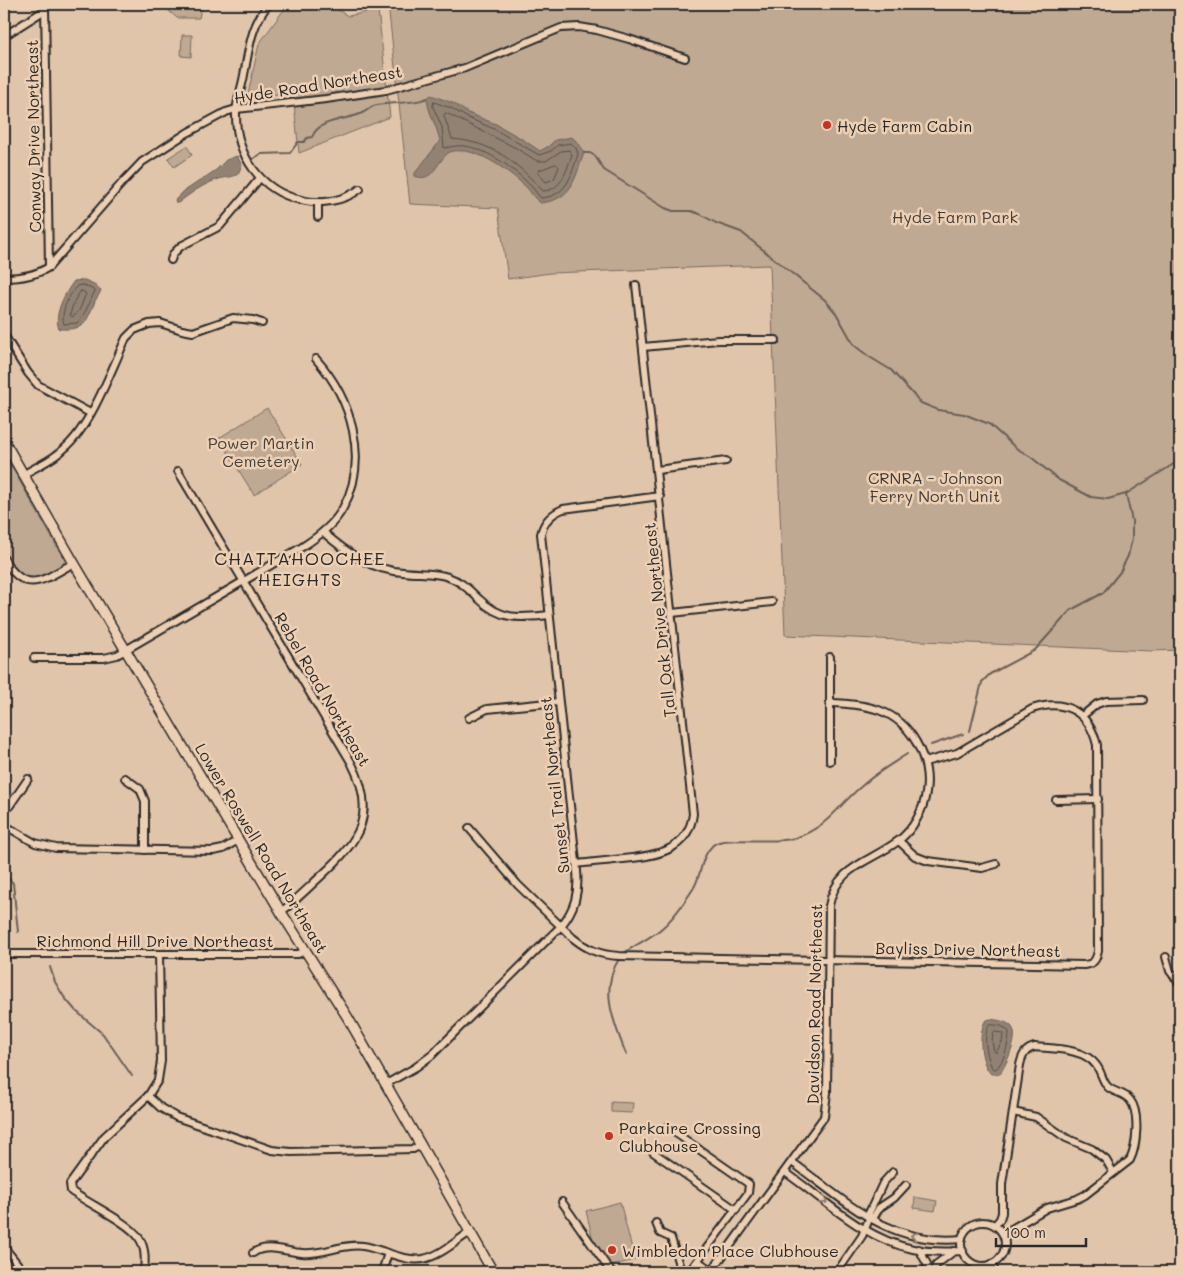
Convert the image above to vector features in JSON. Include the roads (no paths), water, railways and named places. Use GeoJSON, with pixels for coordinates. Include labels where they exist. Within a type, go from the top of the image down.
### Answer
{"type":"FeatureCollection","features":[{"type":"Feature","properties":{"kind":"street"},"geometry":{"type":"LineString","coordinates":[[269,4],[260,14],[252,36],[236,109],[241,146],[247,160],[260,178],[286,196],[307,202],[338,199],[360,189]]}},
{"type":"Feature","properties":{"kind":"street"},"geometry":{"type":"LineString","coordinates":[[4,36],[45,7]]}},
{"type":"Feature","properties":{"kind":"street","name":"Conway Drive Northeast"},"geometry":{"type":"LineString","coordinates":[[45,7],[49,267]]}},
{"type":"Feature","properties":{"kind":"street","name":"Hyde Road Northeast"},"geometry":{"type":"LineString","coordinates":[[4,278],[26,277],[49,267],[142,162],[202,124],[236,109],[386,90],[473,65],[561,28],[579,27],[597,30],[685,58]]}},
{"type":"Feature","properties":{"kind":"street"},"geometry":{"type":"LineString","coordinates":[[171,260],[173,254],[181,246],[220,226],[260,178]]}},
{"type":"Feature","properties":{"kind":"street"},"geometry":{"type":"LineString","coordinates":[[318,202],[318,217]]}},
{"type":"Feature","properties":{"kind":"street","name":"Tall Oak Drive Northeast"},"geometry":{"type":"LineString","coordinates":[[577,864],[656,855],[677,844],[687,834],[692,822],[693,800],[636,285]]}},
{"type":"Feature","properties":{"kind":"street"},"geometry":{"type":"LineString","coordinates":[[23,475],[49,461],[78,434],[126,338],[134,330],[144,324],[160,323],[187,332],[193,332],[233,318],[253,320],[262,324]]}},
{"type":"Feature","properties":{"kind":"street"},"geometry":{"type":"LineString","coordinates":[[4,335],[34,382],[46,391],[90,413]]}},
{"type":"Feature","properties":{"kind":"street"},"geometry":{"type":"LineString","coordinates":[[643,347],[710,340],[776,340]]}},
{"type":"Feature","properties":{"kind":"street"},"geometry":{"type":"LineString","coordinates":[[34,658],[114,657],[302,547],[323,532],[343,509],[352,488],[356,461],[354,434],[347,407],[337,386],[316,359]]}},
{"type":"Feature","properties":{"kind":"street","name":"Lower Roswell Road Northeast"},"geometry":{"type":"LineString","coordinates":[[4,440],[238,840],[348,1018],[493,1272]]}},
{"type":"Feature","properties":{"kind":"street"},"geometry":{"type":"LineString","coordinates":[[657,470],[726,461]]}},
{"type":"Feature","properties":{"kind":"street","name":"Rebel Road Northeast"},"geometry":{"type":"LineString","coordinates":[[178,471],[351,762],[357,774],[363,795],[364,807],[360,828],[350,846],[336,862],[281,912]]}},
{"type":"Feature","properties":{"kind":"street","name":"Sunset Trail Northeast"},"geometry":{"type":"LineString","coordinates":[[386,1084],[416,1067],[432,1055],[561,926],[575,905],[578,880],[577,864],[541,540],[542,526],[555,513],[573,506],[660,496]]}},
{"type":"Feature","properties":{"kind":"street"},"geometry":{"type":"LineString","coordinates":[[323,532],[349,553],[376,567],[403,572],[442,574],[454,579],[486,606],[502,615],[522,618],[549,615]]}},
{"type":"Feature","properties":{"kind":"street"},"geometry":{"type":"LineString","coordinates":[[4,560],[14,575],[30,582],[48,578],[74,562]]}},
{"type":"Feature","properties":{"kind":"street"},"geometry":{"type":"LineString","coordinates":[[672,613],[772,602]]}},
{"type":"Feature","properties":{"kind":"street"},"geometry":{"type":"LineString","coordinates":[[830,657],[830,761]]}},
{"type":"Feature","properties":{"kind":"street"},"geometry":{"type":"LineString","coordinates":[[925,762],[957,753],[1032,708],[1063,706],[1078,712],[1082,716],[1097,704],[1106,701],[1142,700]]}},
{"type":"Feature","properties":{"kind":"street"},"geometry":{"type":"LineString","coordinates":[[469,718],[487,710],[558,702]]}},
{"type":"Feature","properties":{"kind":"street","name":"Davidson Road Northeast"},"geometry":{"type":"LineString","coordinates":[[712,1272],[824,1117],[827,1106],[829,906],[835,885],[848,871],[898,841],[914,823],[923,805],[926,787],[925,762],[908,731],[881,710],[859,704],[830,703]]}},
{"type":"Feature","properties":{"kind":"street","name":"Bayliss Drive Northeast"},"geometry":{"type":"LineString","coordinates":[[468,828],[518,885],[561,926],[583,946],[608,956],[1097,964],[1097,745],[1092,729],[1082,716]]}},
{"type":"Feature","properties":{"kind":"street"},"geometry":{"type":"LineString","coordinates":[[125,778],[140,789],[146,801],[144,850]]}},
{"type":"Feature","properties":{"kind":"street"},"geometry":{"type":"LineString","coordinates":[[4,814],[28,779]]}},
{"type":"Feature","properties":{"kind":"street"},"geometry":{"type":"LineString","coordinates":[[1056,800],[1098,800]]}},
{"type":"Feature","properties":{"kind":"street"},"geometry":{"type":"LineString","coordinates":[[4,825],[35,843],[67,849],[212,851],[223,849],[238,840]]}},
{"type":"Feature","properties":{"kind":"street"},"geometry":{"type":"LineString","coordinates":[[898,841],[915,856],[928,861],[982,868],[996,864]]}},
{"type":"Feature","properties":{"kind":"street","name":"Richmond Hill Drive Northeast"},"geometry":{"type":"LineString","coordinates":[[4,954],[298,954],[306,951]]}},
{"type":"Feature","properties":{"kind":"street"},"geometry":{"type":"LineString","coordinates":[[144,1272],[144,1248],[138,1236],[128,1227],[73,1193],[69,1188],[71,1181],[104,1137],[148,1096],[158,1080],[161,1068],[159,954]]}},
{"type":"Feature","properties":{"kind":"street"},"geometry":{"type":"LineString","coordinates":[[1166,957],[1170,971],[1180,984]]}},
{"type":"Feature","properties":{"kind":"street"},"geometry":{"type":"LineString","coordinates":[[995,1225],[1000,1220],[1002,1213],[1002,1184],[1021,1059],[1030,1048],[1074,1052],[1088,1057],[1097,1066],[1106,1085],[1128,1098],[1135,1109],[1136,1144],[1134,1152],[1130,1160],[1085,1195],[1047,1208],[1003,1234]]}},
{"type":"Feature","properties":{"kind":"street"},"geometry":{"type":"LineString","coordinates":[[148,1096],[161,1108],[176,1117],[272,1150],[291,1152],[413,1149],[421,1145]]}},
{"type":"Feature","properties":{"kind":"street"},"geometry":{"type":"LineString","coordinates":[[1013,1112],[1036,1117],[1066,1138],[1092,1149],[1106,1160],[1113,1172]]}},
{"type":"Feature","properties":{"kind":"street"},"geometry":{"type":"LineString","coordinates":[[667,1127],[749,1184],[750,1188],[736,1210],[689,1272]]}},
{"type":"Feature","properties":{"kind":"street"},"geometry":{"type":"LineString","coordinates":[[652,1152],[736,1210]]}},
{"type":"Feature","properties":{"kind":"street"},"geometry":{"type":"LineString","coordinates":[[792,1162],[869,1219],[894,1231],[940,1240],[962,1238]]}},
{"type":"Feature","properties":{"kind":"street"},"geometry":{"type":"LineString","coordinates":[[785,1172],[864,1229],[889,1242],[919,1250],[963,1251]]}},
{"type":"Feature","properties":{"kind":"street"},"geometry":{"type":"LineString","coordinates":[[837,1272],[862,1236],[869,1219],[869,1212],[883,1183],[892,1172]]}},
{"type":"Feature","properties":{"kind":"street"},"geometry":{"type":"LineString","coordinates":[[869,1219],[906,1185]]}},
{"type":"Feature","properties":{"kind":"street"},"geometry":{"type":"LineString","coordinates":[[562,1202],[611,1272]]}},
{"type":"Feature","properties":{"kind":"street"},"geometry":{"type":"LineString","coordinates":[[986,1222],[995,1225],[1003,1234],[1005,1240],[1003,1253],[992,1264],[981,1266],[975,1264],[970,1261],[963,1251],[962,1238],[966,1230],[972,1225],[986,1222]]}},
{"type":"Feature","properties":{"kind":"street"},"geometry":{"type":"LineString","coordinates":[[656,1223],[660,1234],[671,1238],[681,1272]]}},
{"type":"Feature","properties":{"kind":"street"},"geometry":{"type":"LineString","coordinates":[[254,1253],[268,1249],[311,1253],[354,1245],[411,1259],[425,1258],[434,1256],[470,1232]]}},
{"type":"Feature","properties":{"kind":"street"},"geometry":{"type":"LineString","coordinates":[[4,1247],[24,1272]]}},
{"type":"Feature","properties":{"kind":"street"},"geometry":{"type":"LineString","coordinates":[[919,1250],[931,1272],[937,1264],[954,1251]]}},
{"type":"Feature","properties":{"kind":"street"},"geometry":{"type":"LineString","coordinates":[[382,1272],[388,1253]]}},
{"type":"Feature","properties":{"kind":"street"},"geometry":{"type":"LineString","coordinates":[[696,1263],[712,1272]]}},
{"type":"Feature","properties":{"kind":"street"},"geometry":{"type":"LineString","coordinates":[[696,1263],[703,1272]]}},
{"type":"Feature","properties":{"kind":"street"},"geometry":{"type":"LineString","coordinates":[[992,1264],[995,1272]]}},
{"type":"Feature","properties":{"kind":"water"},"geometry":{"type":"Polygon","coordinates":[[[431,95],[453,103],[468,113],[496,124],[540,151],[555,140],[572,137],[580,145],[584,153],[571,187],[560,197],[541,203],[522,183],[507,171],[482,156],[465,151],[450,152],[427,177],[415,176],[415,173],[440,141],[428,104],[427,98],[431,95]]]}},
{"type":"Feature","properties":{"kind":"water"},"geometry":{"type":"Polygon","coordinates":[[[237,156],[242,165],[238,174],[208,184],[176,203],[175,200],[183,192],[216,170],[226,160],[237,156]]]}},
{"type":"Feature","properties":{"kind":"water"},"geometry":{"type":"Polygon","coordinates":[[[85,280],[96,285],[101,290],[86,321],[79,327],[59,329],[59,310],[67,291],[74,281],[85,280]]]}},
{"type":"Feature","properties":{"kind":"water"},"geometry":{"type":"Polygon","coordinates":[[[990,1019],[1008,1024],[1013,1029],[1014,1042],[1012,1049],[1000,1074],[991,1074],[982,1056],[981,1034],[985,1021],[990,1019]]]}},
{"type":"Feature","properties":{"kind":"waterway"},"geometry":{"type":"LineString","coordinates":[[251,160],[261,154],[290,153],[298,142],[304,142],[307,138],[312,137],[315,131],[327,123],[354,116],[375,106],[427,98]]}},
{"type":"Feature","properties":{"kind":"waterway"},"geometry":{"type":"LineString","coordinates":[[584,153],[590,153],[595,156],[604,170],[665,208],[673,211],[691,211],[741,232],[825,300],[836,313],[854,345],[891,370],[921,403],[938,410],[964,414],[989,424],[1016,448],[1031,457],[1059,480],[1091,497],[1108,499],[1126,494],[1180,460]]}},
{"type":"Feature","properties":{"kind":"waterway"},"geometry":{"type":"LineString","coordinates":[[970,731],[982,682],[990,674],[1035,650],[1071,610],[1103,593],[1120,572],[1128,556],[1132,539],[1132,521],[1126,494]]}},
{"type":"Feature","properties":{"kind":"waterway"},"geometry":{"type":"LineString","coordinates":[[931,745],[963,734]]}},
{"type":"Feature","properties":{"kind":"waterway"},"geometry":{"type":"LineString","coordinates":[[624,953],[658,932],[675,915],[696,884],[703,861],[713,845],[719,842],[738,840],[786,840],[807,833],[817,828],[868,781],[907,754]]}},
{"type":"Feature","properties":{"kind":"waterway"},"geometry":{"type":"LineString","coordinates":[[4,874],[13,883],[18,932]]}},
{"type":"Feature","properties":{"kind":"waterway"},"geometry":{"type":"LineString","coordinates":[[619,959],[613,971],[609,995],[613,1018],[626,1054]]}},
{"type":"Feature","properties":{"kind":"waterway"},"geometry":{"type":"LineString","coordinates":[[50,967],[55,982],[64,997],[76,1011],[103,1034],[132,1076]]}},
{"type":"Feature","properties":{"kind":"place","name":"Hyde Farm Cabin"},"geometry":{"type":"Point","coordinates":[827,125]}},
{"type":"Feature","properties":{"kind":"place","name":"Parkaire Crossing Clubhouse"},"geometry":{"type":"Point","coordinates":[609,1136]}},
{"type":"Feature","properties":{"kind":"place","name":"Wimbledon Place Clubhouse"},"geometry":{"type":"Point","coordinates":[612,1250]}},
{"type":"Feature","properties":{"kind":"district","name":"CHATTAHOOCHEE HEIGHTS"},"geometry":{"type":"Point","coordinates":[300,568]}},
{"type":"Feature","properties":{"kind":"park label","name":"Hyde Farm Park"},"geometry":{"type":"Point","coordinates":[955,216]}},
{"type":"Feature","properties":{"kind":"park label","name":"Power Martin Cemetery"},"geometry":{"type":"Point","coordinates":[261,451]}},
{"type":"Feature","properties":{"kind":"park label","name":"CRNRA - Johnson Ferry North Unit"},"geometry":{"type":"Point","coordinates":[935,486]}}]}
